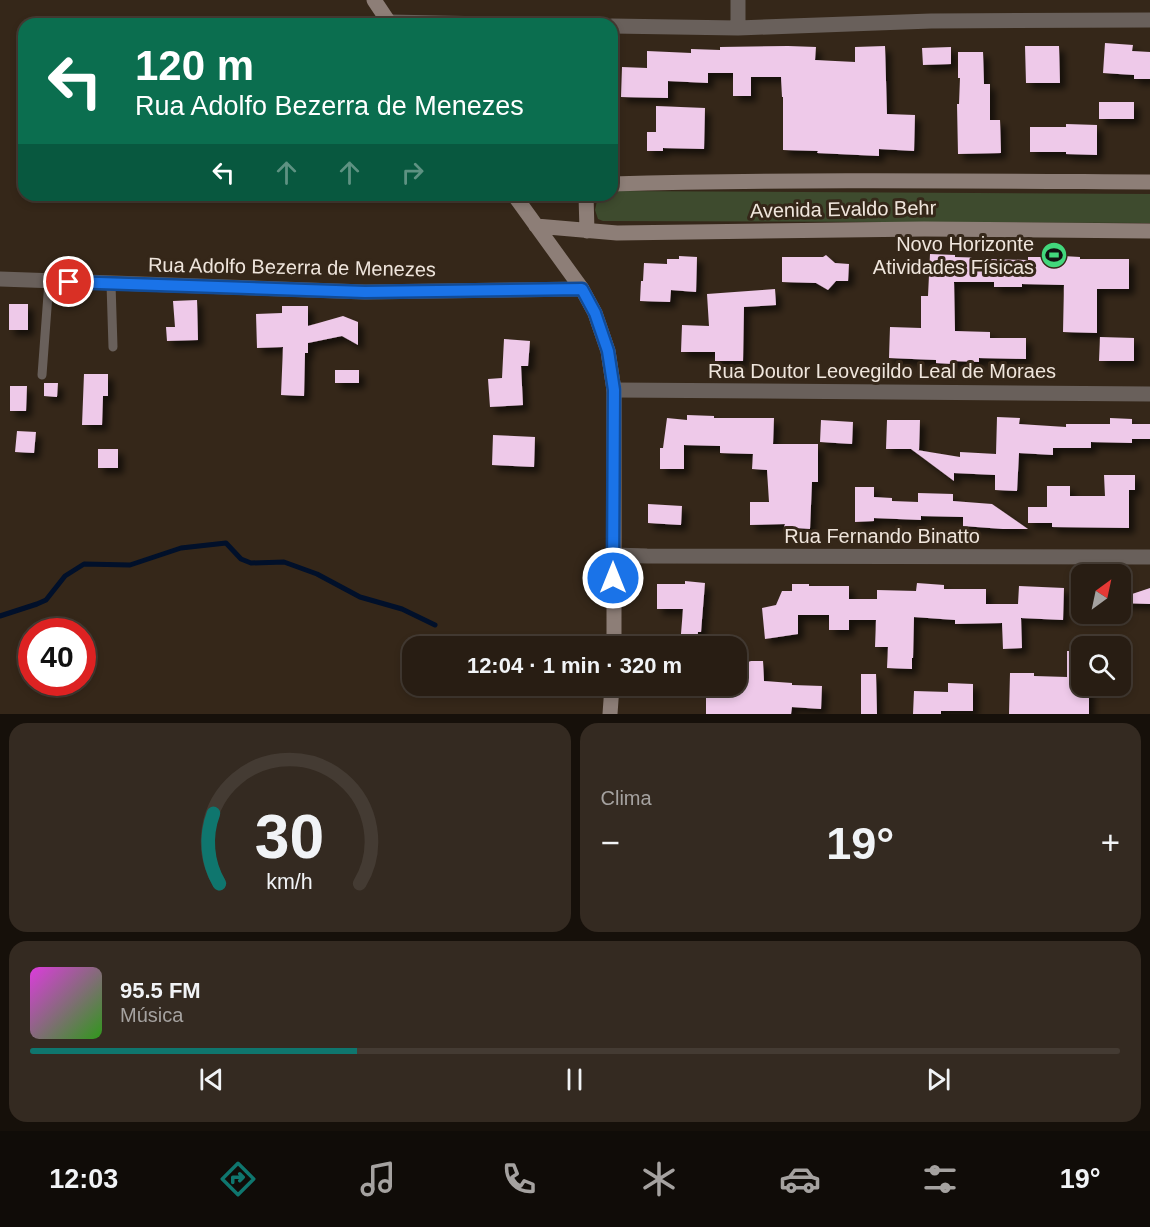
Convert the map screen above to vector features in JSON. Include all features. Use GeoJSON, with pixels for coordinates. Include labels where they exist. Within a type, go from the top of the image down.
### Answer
{"type":"FeatureCollection","features":[{"type":"Feature","properties":{"kind":"street"},"geometry":{"type":"LineString","coordinates":[[374,0],[387,18]]}},
{"type":"Feature","properties":{"kind":"street"},"geometry":{"type":"LineString","coordinates":[[738,0],[738,28]]}},
{"type":"Feature","properties":{"kind":"street"},"geometry":{"type":"LineString","coordinates":[[618,26],[738,28],[931,21],[1150,20]]}},
{"type":"Feature","properties":{"kind":"street","name":"Avenida Evaldo Behr"},"geometry":{"type":"LineString","coordinates":[[618,184],[882,181],[1150,182]]}},
{"type":"Feature","properties":{"kind":"street"},"geometry":{"type":"LineString","coordinates":[[518,201],[582,289],[595,313],[608,351],[614,390],[614,636]]}},
{"type":"Feature","properties":{"kind":"street"},"geometry":{"type":"LineString","coordinates":[[586,201],[587,231]]}},
{"type":"Feature","properties":{"kind":"street","name":"Avenida Evaldo Behr"},"geometry":{"type":"LineString","coordinates":[[536,226],[617,233],[924,229],[1150,231]]}},
{"type":"Feature","properties":{"kind":"street","name":"Rua Adolfo Bezerra de Menezes"},"geometry":{"type":"LineString","coordinates":[[0,279],[365,292],[582,289]]}},
{"type":"Feature","properties":{"kind":"street","name":"Rua Doutor Leovegildo Leal de Moraes"},"geometry":{"type":"LineString","coordinates":[[614,390],[1150,394]]}},
{"type":"Feature","properties":{"kind":"street","name":"Rua Fernando Binatto"},"geometry":{"type":"LineString","coordinates":[[613,555],[1150,557]]}},
{"type":"Feature","properties":{"kind":"street"},"geometry":{"type":"LineString","coordinates":[[610,714],[611,696]]}},
{"type":"Feature","properties":{"kind":"lane"},"geometry":{"type":"LineString","coordinates":[[42,375],[49,281]]}},
{"type":"Feature","properties":{"kind":"lane"},"geometry":{"type":"LineString","coordinates":[[111,284],[113,347]]}},
{"type":"Feature","properties":{"kind":"green space"},"geometry":{"type":"Polygon","coordinates":[[[618,191],[1150,194],[1150,223],[603,221],[598,219],[595,210],[597,201],[618,201],[618,191]]]}},
{"type":"Feature","properties":{"kind":"building"},"geometry":{"type":"Polygon","coordinates":[[[1105,43],[1133,45],[1132,51],[1150,52],[1150,79],[1134,79],[1134,75],[1103,73],[1105,43]]]}},
{"type":"Feature","properties":{"kind":"building"},"geometry":{"type":"Polygon","coordinates":[[[885,46],[887,114],[915,115],[914,151],[879,149],[879,156],[783,150],[781,77],[751,77],[751,96],[733,96],[733,73],[708,73],[708,83],[668,81],[668,98],[621,97],[622,67],[647,68],[647,51],[691,53],[691,49],[720,50],[720,47],[816,47],[815,60],[855,62],[855,47],[885,46]]]}},
{"type":"Feature","properties":{"kind":"building"},"geometry":{"type":"Polygon","coordinates":[[[1025,46],[1059,46],[1060,83],[1026,83],[1025,46]]]}},
{"type":"Feature","properties":{"kind":"building"},"geometry":{"type":"Polygon","coordinates":[[[951,47],[951,64],[923,65],[922,48],[951,47]]]}},
{"type":"Feature","properties":{"kind":"building"},"geometry":{"type":"Polygon","coordinates":[[[958,52],[983,52],[984,84],[990,84],[990,120],[1000,120],[1001,153],[958,154],[957,104],[959,104],[960,78],[958,78],[958,52]]]}},
{"type":"Feature","properties":{"kind":"building"},"geometry":{"type":"Polygon","coordinates":[[[1099,102],[1134,102],[1134,119],[1099,119],[1099,102]]]}},
{"type":"Feature","properties":{"kind":"building"},"geometry":{"type":"Polygon","coordinates":[[[656,106],[705,108],[704,149],[663,148],[663,151],[647,151],[647,132],[656,132],[656,106]]]}},
{"type":"Feature","properties":{"kind":"building"},"geometry":{"type":"Polygon","coordinates":[[[1066,124],[1097,125],[1097,155],[1030,152],[1030,127],[1066,127],[1066,124]]]}},
{"type":"Feature","properties":{"kind":"building"},"geometry":{"type":"Polygon","coordinates":[[[930,254],[988,259],[1028,260],[1028,257],[1045,257],[1045,255],[1080,257],[1080,259],[1129,259],[1129,289],[1097,289],[1097,333],[1063,332],[1064,285],[1022,284],[1022,287],[994,287],[994,282],[954,282],[955,331],[990,332],[990,338],[1026,338],[1026,359],[979,358],[979,362],[952,361],[952,364],[936,363],[936,360],[889,358],[890,327],[921,328],[921,296],[928,296],[930,254]]]}},
{"type":"Feature","properties":{"kind":"building"},"geometry":{"type":"Polygon","coordinates":[[[826,255],[835,263],[849,264],[848,281],[836,281],[828,290],[816,283],[782,282],[782,257],[823,257],[826,255]]]}},
{"type":"Feature","properties":{"kind":"building"},"geometry":{"type":"Polygon","coordinates":[[[679,256],[697,257],[696,292],[671,290],[670,302],[640,301],[644,263],[667,264],[667,259],[679,259],[679,256]]]}},
{"type":"Feature","properties":{"kind":"building"},"geometry":{"type":"Polygon","coordinates":[[[775,289],[776,305],[744,307],[743,361],[715,361],[715,352],[681,352],[682,325],[709,326],[707,294],[775,289]]]}},
{"type":"Feature","properties":{"kind":"building"},"geometry":{"type":"Polygon","coordinates":[[[197,300],[198,340],[167,341],[166,327],[175,327],[173,301],[197,300]]]}},
{"type":"Feature","properties":{"kind":"building"},"geometry":{"type":"Polygon","coordinates":[[[9,304],[28,304],[28,330],[9,330],[9,304]]]}},
{"type":"Feature","properties":{"kind":"building"},"geometry":{"type":"Polygon","coordinates":[[[282,306],[308,306],[308,326],[343,316],[358,322],[358,345],[342,336],[308,343],[308,353],[305,353],[304,396],[281,395],[283,347],[257,348],[256,314],[282,313],[282,306]]]}},
{"type":"Feature","properties":{"kind":"building"},"geometry":{"type":"Polygon","coordinates":[[[1100,337],[1134,338],[1134,361],[1099,361],[1100,337]]]}},
{"type":"Feature","properties":{"kind":"building"},"geometry":{"type":"Polygon","coordinates":[[[504,339],[530,341],[528,366],[521,366],[523,405],[490,407],[488,379],[502,378],[504,339]]]}},
{"type":"Feature","properties":{"kind":"building"},"geometry":{"type":"Polygon","coordinates":[[[335,370],[359,370],[359,383],[335,383],[335,370]]]}},
{"type":"Feature","properties":{"kind":"building"},"geometry":{"type":"Polygon","coordinates":[[[84,374],[108,374],[108,396],[103,396],[102,425],[82,425],[84,374]]]}},
{"type":"Feature","properties":{"kind":"building"},"geometry":{"type":"Polygon","coordinates":[[[44,383],[58,383],[57,397],[44,396],[44,383]]]}},
{"type":"Feature","properties":{"kind":"building"},"geometry":{"type":"Polygon","coordinates":[[[10,386],[27,386],[26,411],[10,411],[10,386]]]}},
{"type":"Feature","properties":{"kind":"building"},"geometry":{"type":"Polygon","coordinates":[[[687,415],[714,416],[714,418],[774,418],[773,444],[818,444],[818,482],[812,482],[810,529],[784,527],[785,524],[750,525],[750,502],[769,502],[767,470],[752,469],[753,454],[720,453],[720,446],[684,445],[684,469],[660,469],[660,448],[663,448],[667,418],[687,420],[687,415]]]}},
{"type":"Feature","properties":{"kind":"building"},"geometry":{"type":"Polygon","coordinates":[[[997,417],[1020,418],[1019,424],[1066,427],[1066,424],[1110,424],[1110,418],[1132,419],[1132,424],[1150,424],[1150,439],[1132,439],[1132,443],[1091,442],[1091,448],[1053,448],[1053,455],[1019,453],[1017,491],[995,490],[995,475],[954,473],[954,481],[911,449],[886,449],[887,420],[920,420],[919,450],[917,450],[960,457],[960,452],[996,454],[997,417]]]}},
{"type":"Feature","properties":{"kind":"building"},"geometry":{"type":"Polygon","coordinates":[[[821,420],[853,422],[852,444],[820,442],[821,420]]]}},
{"type":"Feature","properties":{"kind":"building"},"geometry":{"type":"Polygon","coordinates":[[[17,431],[36,432],[34,453],[15,452],[17,431]]]}},
{"type":"Feature","properties":{"kind":"building"},"geometry":{"type":"Polygon","coordinates":[[[493,435],[535,437],[534,467],[492,465],[493,435]]]}},
{"type":"Feature","properties":{"kind":"building"},"geometry":{"type":"Polygon","coordinates":[[[98,449],[118,449],[118,468],[98,468],[98,449]]]}},
{"type":"Feature","properties":{"kind":"building"},"geometry":{"type":"Polygon","coordinates":[[[1104,475],[1135,475],[1135,490],[1129,490],[1129,528],[1052,527],[1052,523],[1028,523],[1028,507],[1047,507],[1047,486],[1070,486],[1070,496],[1105,496],[1104,475]]]}},
{"type":"Feature","properties":{"kind":"building"},"geometry":{"type":"Polygon","coordinates":[[[855,487],[874,487],[874,497],[892,498],[892,501],[918,502],[918,493],[953,494],[953,501],[992,504],[1028,529],[963,526],[963,517],[921,516],[921,520],[874,518],[874,521],[855,522],[855,487]]]}},
{"type":"Feature","properties":{"kind":"building"},"geometry":{"type":"Polygon","coordinates":[[[648,504],[682,506],[681,525],[648,523],[648,504]]]}},
{"type":"Feature","properties":{"kind":"building"},"geometry":{"type":"Polygon","coordinates":[[[685,581],[705,583],[701,632],[698,632],[698,636],[681,636],[683,609],[657,609],[657,584],[685,584],[685,581]]]}},
{"type":"Feature","properties":{"kind":"building"},"geometry":{"type":"Polygon","coordinates":[[[917,583],[944,585],[944,589],[986,589],[986,604],[1018,604],[1019,586],[1064,588],[1063,620],[1021,618],[1022,648],[1003,649],[1002,623],[955,624],[955,620],[914,617],[912,669],[887,668],[888,647],[875,647],[876,620],[849,620],[849,630],[829,630],[829,615],[798,615],[798,634],[765,639],[762,608],[776,605],[782,591],[792,591],[792,584],[849,586],[849,599],[877,599],[877,590],[916,591],[917,583]]]}},
{"type":"Feature","properties":{"kind":"building"},"geometry":{"type":"Polygon","coordinates":[[[1150,588],[1150,604],[1131,603],[1131,594],[1150,588]]]}},
{"type":"Feature","properties":{"kind":"building"},"geometry":{"type":"Polygon","coordinates":[[[1067,651],[1071,651],[1071,696],[1089,696],[1089,714],[1009,714],[1010,673],[1067,677],[1067,651]]]}},
{"type":"Feature","properties":{"kind":"building"},"geometry":{"type":"Polygon","coordinates":[[[763,661],[764,681],[822,686],[821,709],[792,707],[791,714],[706,714],[706,696],[747,696],[747,662],[763,661]]]}},
{"type":"Feature","properties":{"kind":"building"},"geometry":{"type":"Polygon","coordinates":[[[861,674],[876,674],[877,714],[861,714],[861,674]]]}},
{"type":"Feature","properties":{"kind":"building"},"geometry":{"type":"Polygon","coordinates":[[[948,683],[973,684],[973,711],[913,714],[914,691],[948,692],[948,683]]]}},
{"type":"Feature","properties":{"kind":"waterway"},"geometry":{"type":"LineString","coordinates":[[0,616],[46,600],[65,576],[84,564],[130,565],[181,548],[226,543],[241,559],[251,563],[284,562],[317,574],[360,597],[402,609],[435,625]]}},
{"type":"Feature","properties":{"kind":"place","name":"Novo Horizonte Atividades Físicas"},"geometry":{"type":"Point","coordinates":[1054,255]}},
{"type":"Feature","properties":{"kind":"route"},"geometry":{"type":"LineString","coordinates":[[69,282],[365,292],[582,289],[595,313],[608,351],[614,390],[613,578]]}}]}
